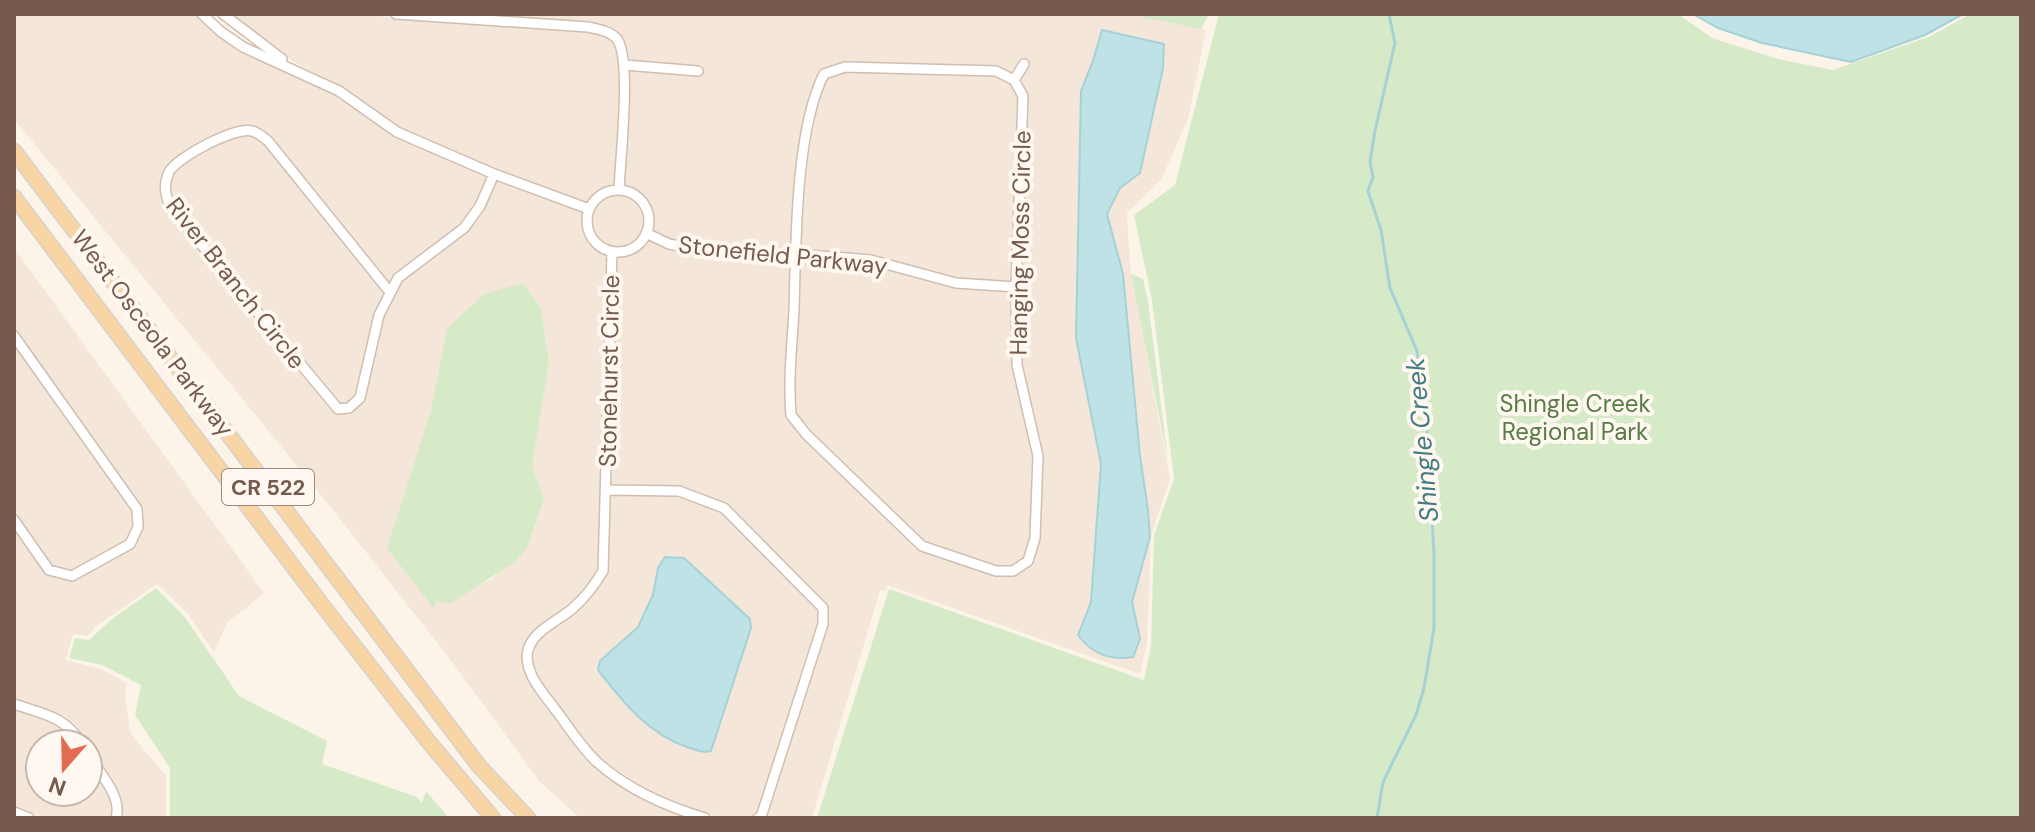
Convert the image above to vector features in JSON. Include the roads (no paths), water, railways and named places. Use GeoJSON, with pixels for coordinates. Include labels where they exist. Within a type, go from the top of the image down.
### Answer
{"type":"FeatureCollection","features":[{"type":"Feature","properties":{"kind":"main road","name":"West Osceola Parkway"},"geometry":{"type":"LineString","coordinates":[[14,151],[479,766],[528,818]]}},
{"type":"Feature","properties":{"kind":"main road","name":"West Osceola Parkway"},"geometry":{"type":"LineString","coordinates":[[14,197],[323,606],[428,741],[493,818]]}},
{"type":"Feature","properties":{"kind":"street"},"geometry":{"type":"LineString","coordinates":[[202,14],[243,47],[339,91],[397,132],[494,174],[589,209]]}},
{"type":"Feature","properties":{"kind":"street"},"geometry":{"type":"LineString","coordinates":[[223,14],[294,68]]}},
{"type":"Feature","properties":{"kind":"street"},"geometry":{"type":"LineString","coordinates":[[396,14],[588,27],[605,31],[618,40],[625,65],[619,190]]}},
{"type":"Feature","properties":{"kind":"street"},"geometry":{"type":"LineString","coordinates":[[1014,80],[1024,64]]}},
{"type":"Feature","properties":{"kind":"street"},"geometry":{"type":"LineString","coordinates":[[625,65],[698,71]]}},
{"type":"Feature","properties":{"kind":"street","name":"Hanging Moss Circle"},"geometry":{"type":"LineString","coordinates":[[845,67],[996,71],[1014,80],[1023,96],[1016,287],[1017,365],[1038,456],[1038,503],[1035,538],[1028,561],[1013,571],[996,571],[922,546],[806,434],[791,415],[796,254],[802,174],[814,95],[824,74],[845,67]]}},
{"type":"Feature","properties":{"kind":"street","name":"River Branch Circle"},"geometry":{"type":"LineString","coordinates":[[389,291],[268,141],[252,131],[232,132],[177,162],[169,171],[164,192],[171,208],[338,409],[349,408],[360,398],[379,315],[389,291],[398,278],[464,228],[480,206],[494,174]]}},
{"type":"Feature","properties":{"kind":"street"},"geometry":{"type":"LineString","coordinates":[[619,190],[632,194],[646,208],[649,224],[646,233],[632,249],[612,252],[601,248],[589,234],[586,222],[589,209],[602,194],[619,190]]}},
{"type":"Feature","properties":{"kind":"street","name":"Stonefield Parkway"},"geometry":{"type":"LineString","coordinates":[[646,233],[669,244],[707,251],[871,260],[956,283],[1016,287]]}},
{"type":"Feature","properties":{"kind":"street","name":"Stonehurst Circle"},"geometry":{"type":"LineString","coordinates":[[612,252],[603,571],[591,590],[573,608],[537,635],[528,651],[529,667],[537,686],[597,762],[639,791],[678,810],[705,818]]}},
{"type":"Feature","properties":{"kind":"street"},"geometry":{"type":"LineString","coordinates":[[14,336],[137,509],[138,527],[130,544],[72,576],[49,570],[14,520]]}},
{"type":"Feature","properties":{"kind":"street","name":"Stonehurst Circle"},"geometry":{"type":"LineString","coordinates":[[607,490],[679,491],[724,508],[823,608],[823,624],[761,817],[758,818]]}},
{"type":"Feature","properties":{"kind":"street"},"geometry":{"type":"LineString","coordinates":[[14,704],[63,721],[72,728]]}},
{"type":"Feature","properties":{"kind":"street"},"geometry":{"type":"LineString","coordinates":[[104,780],[116,799],[116,818]]}},
{"type":"Feature","properties":{"kind":"street"},"geometry":{"type":"LineString","coordinates":[[14,812],[29,818]]}},
{"type":"Feature","properties":{"kind":"water"},"geometry":{"type":"Polygon","coordinates":[[[1693,14],[1963,14],[1925,35],[1851,62],[1762,43],[1718,28],[1693,14]]]}},
{"type":"Feature","properties":{"kind":"water"},"geometry":{"type":"Polygon","coordinates":[[[1102,30],[1164,44],[1163,68],[1140,173],[1120,188],[1107,214],[1123,274],[1150,537],[1132,602],[1140,639],[1133,657],[1125,658],[1109,657],[1095,651],[1078,635],[1091,602],[1101,464],[1076,338],[1081,91],[1102,30]]]}},
{"type":"Feature","properties":{"kind":"water"},"geometry":{"type":"Polygon","coordinates":[[[665,557],[684,558],[750,619],[751,628],[711,751],[693,749],[660,734],[627,705],[598,670],[600,661],[638,627],[653,595],[658,568],[665,557]]]}},
{"type":"Feature","properties":{"kind":"waterway","name":"Shingle Creek"},"geometry":{"type":"LineString","coordinates":[[1377,818],[1383,782],[1416,715],[1434,628],[1434,554],[1427,429],[1417,351],[1390,288],[1381,230],[1368,191],[1373,177],[1370,162],[1375,131],[1395,43],[1389,14]]}},
{"type":"Feature","properties":{"kind":"park label","name":"Shingle Creek Regional Park"},"geometry":{"type":"Point","coordinates":[1575,417]}}]}
